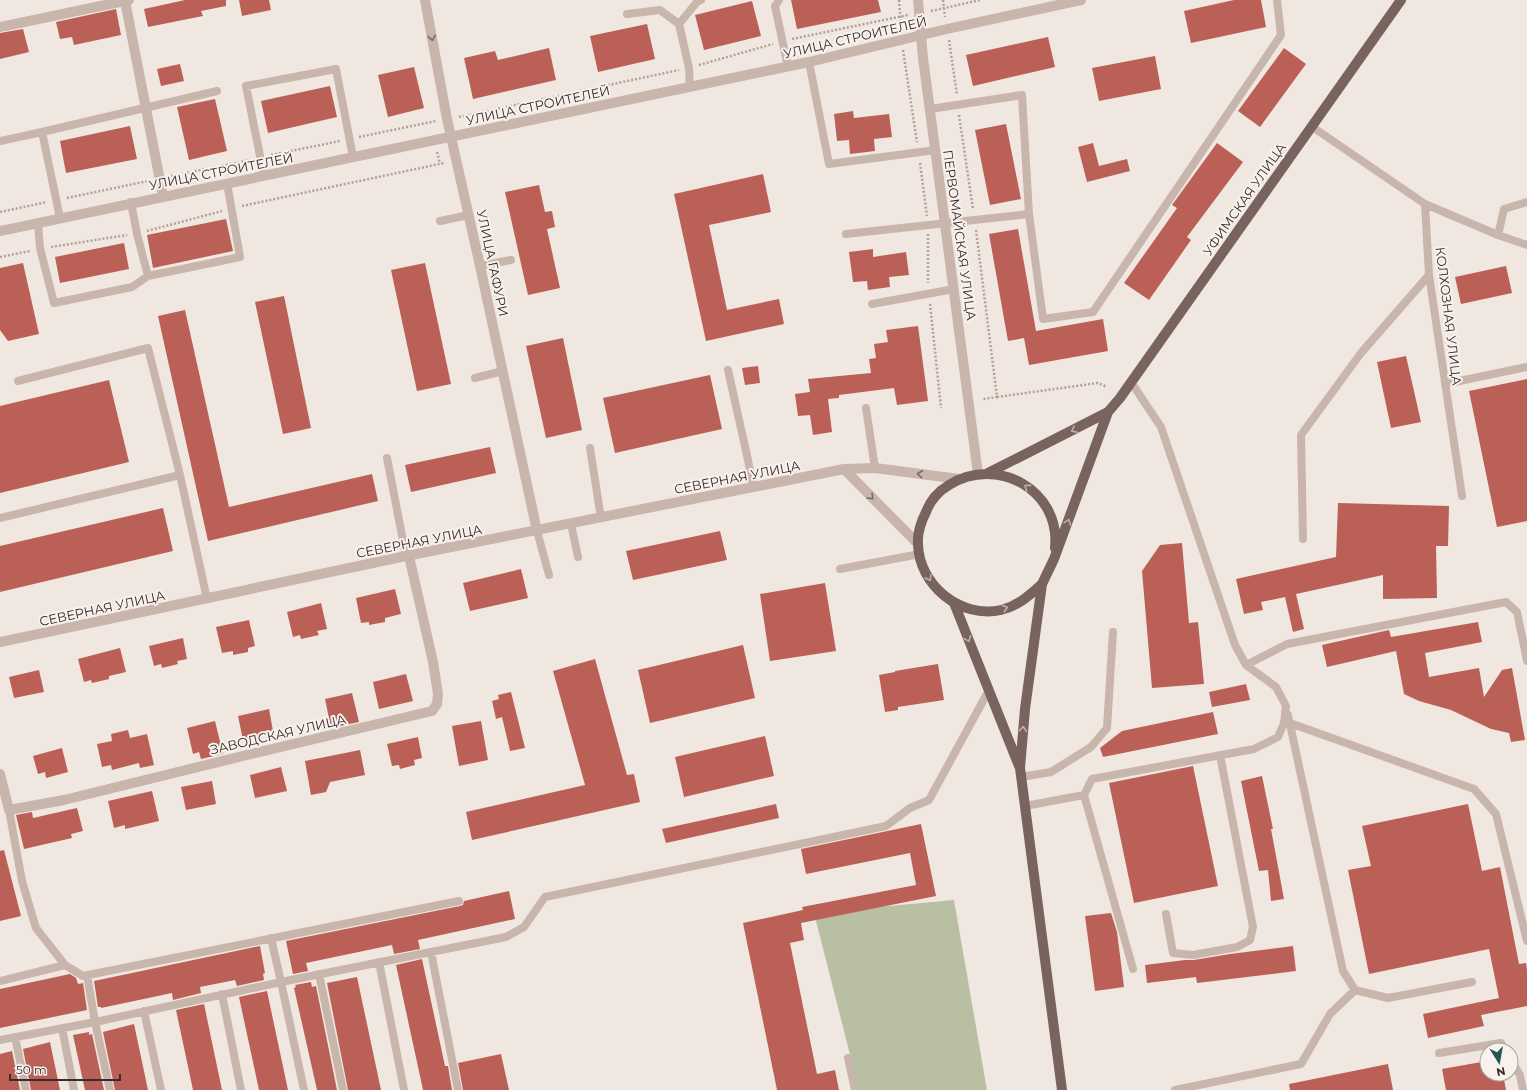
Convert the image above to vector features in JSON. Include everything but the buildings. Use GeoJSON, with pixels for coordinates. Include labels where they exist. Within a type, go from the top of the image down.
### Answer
{"type":"FeatureCollection","features":[{"type":"Feature","properties":{"kind":"main road","name":"УФИМСКАЯ УЛИЦА"},"geometry":{"type":"LineString","coordinates":[[1108,412],[1120,398],[1401,0]]}},
{"type":"Feature","properties":{"kind":"main road"},"geometry":{"type":"LineString","coordinates":[[988,473],[1108,412]]}},
{"type":"Feature","properties":{"kind":"main road"},"geometry":{"type":"LineString","coordinates":[[1020,772],[1025,709],[1042,584],[1054,558],[1108,412]]}},
{"type":"Feature","properties":{"kind":"main road"},"geometry":{"type":"LineString","coordinates":[[1042,584],[1024,601],[1001,610],[977,611],[954,603],[935,588],[922,567],[918,544],[920,524],[928,505],[942,490],[959,479],[988,473],[1009,476],[1027,486],[1042,500],[1052,518],[1056,538],[1054,558]]}},
{"type":"Feature","properties":{"kind":"main road"},"geometry":{"type":"LineString","coordinates":[[954,603],[1020,772],[1062,1090]]}},
{"type":"Feature","properties":{"kind":"street"},"geometry":{"type":"LineString","coordinates":[[0,27],[127,0],[163,196]]}},
{"type":"Feature","properties":{"kind":"street","name":"УЛИЦА ГАФУРИ"},"geometry":{"type":"LineString","coordinates":[[425,0],[447,119],[537,531]]}},
{"type":"Feature","properties":{"kind":"street","name":"ПЕРВОМАЙСКАЯ УЛИЦА"},"geometry":{"type":"LineString","coordinates":[[918,0],[930,110],[978,474]]}},
{"type":"Feature","properties":{"kind":"street","name":"УЛИЦА СТРОИТЕЛЕЙ"},"geometry":{"type":"LineString","coordinates":[[0,231],[131,202],[264,176],[788,67],[1061,2],[1081,0]]}},
{"type":"Feature","properties":{"kind":"street","name":"СЕВЕРНАЯ УЛИЦА"},"geometry":{"type":"LineString","coordinates":[[0,642],[408,556],[844,469],[875,468],[959,479]]}},
{"type":"Feature","properties":{"kind":"street"},"geometry":{"type":"LineString","coordinates":[[844,469],[918,544]]}},
{"type":"Feature","properties":{"kind":"street","name":"ЗАВОДСКАЯ УЛИЦА"},"geometry":{"type":"LineString","coordinates":[[9,810],[64,800],[432,711],[437,704],[438,694],[434,662],[408,556]]}},
{"type":"Feature","properties":{"kind":"street"},"geometry":{"type":"LineString","coordinates":[[0,774],[9,810]]}},
{"type":"Feature","properties":{"kind":"lane"},"geometry":{"type":"LineString","coordinates":[[679,24],[697,2],[701,0]]}},
{"type":"Feature","properties":{"kind":"lane"},"geometry":{"type":"LineString","coordinates":[[779,0],[775,6],[788,67]]}},
{"type":"Feature","properties":{"kind":"lane"},"geometry":{"type":"LineString","coordinates":[[930,110],[1022,95],[1029,214],[1043,319],[1093,312],[1281,35],[1277,0]]}},
{"type":"Feature","properties":{"kind":"lane"},"geometry":{"type":"LineString","coordinates":[[627,14],[660,10],[679,24],[689,68],[690,87]]}},
{"type":"Feature","properties":{"kind":"lane"},"geometry":{"type":"LineString","coordinates":[[809,62],[829,164],[936,150]]}},
{"type":"Feature","properties":{"kind":"lane"},"geometry":{"type":"LineString","coordinates":[[264,176],[246,86],[336,69],[353,157]]}},
{"type":"Feature","properties":{"kind":"lane"},"geometry":{"type":"LineString","coordinates":[[0,141],[217,91]]}},
{"type":"Feature","properties":{"kind":"lane"},"geometry":{"type":"LineString","coordinates":[[1311,126],[1425,204],[1527,245]]}},
{"type":"Feature","properties":{"kind":"lane"},"geometry":{"type":"LineString","coordinates":[[42,132],[60,218]]}},
{"type":"Feature","properties":{"kind":"lane"},"geometry":{"type":"LineString","coordinates":[[38,222],[40,248],[54,303],[132,287],[148,276],[240,257],[226,183]]}},
{"type":"Feature","properties":{"kind":"lane"},"geometry":{"type":"LineString","coordinates":[[131,202],[137,234],[148,276]]}},
{"type":"Feature","properties":{"kind":"lane"},"geometry":{"type":"LineString","coordinates":[[1498,234],[1504,209],[1527,202]]}},
{"type":"Feature","properties":{"kind":"lane","name":"КОЛХОЗНАЯ УЛИЦА"},"geometry":{"type":"LineString","coordinates":[[1425,204],[1429,275],[1462,496]]}},
{"type":"Feature","properties":{"kind":"lane"},"geometry":{"type":"LineString","coordinates":[[846,234],[1029,214]]}},
{"type":"Feature","properties":{"kind":"lane"},"geometry":{"type":"LineString","coordinates":[[440,221],[469,215]]}},
{"type":"Feature","properties":{"kind":"lane"},"geometry":{"type":"LineString","coordinates":[[480,266],[512,260]]}},
{"type":"Feature","properties":{"kind":"lane"},"geometry":{"type":"LineString","coordinates":[[1303,539],[1301,435],[1361,353],[1429,275]]}},
{"type":"Feature","properties":{"kind":"lane"},"geometry":{"type":"LineString","coordinates":[[872,304],[954,289]]}},
{"type":"Feature","properties":{"kind":"lane"},"geometry":{"type":"LineString","coordinates":[[18,380],[148,348],[180,475],[207,599]]}},
{"type":"Feature","properties":{"kind":"lane"},"geometry":{"type":"LineString","coordinates":[[1446,384],[1527,367]]}},
{"type":"Feature","properties":{"kind":"lane"},"geometry":{"type":"LineString","coordinates":[[728,370],[753,487]]}},
{"type":"Feature","properties":{"kind":"lane"},"geometry":{"type":"LineString","coordinates":[[475,378],[503,371]]}},
{"type":"Feature","properties":{"kind":"lane"},"geometry":{"type":"LineString","coordinates":[[1131,382],[1161,427],[1235,645],[1246,665],[1276,687],[1286,706],[1344,971],[1355,990],[1388,998],[1472,982]]}},
{"type":"Feature","properties":{"kind":"lane"},"geometry":{"type":"LineString","coordinates":[[866,408],[875,468]]}},
{"type":"Feature","properties":{"kind":"lane"},"geometry":{"type":"LineString","coordinates":[[590,448],[601,518]]}},
{"type":"Feature","properties":{"kind":"lane"},"geometry":{"type":"LineString","coordinates":[[387,458],[408,556]]}},
{"type":"Feature","properties":{"kind":"lane"},"geometry":{"type":"LineString","coordinates":[[0,518],[180,475]]}},
{"type":"Feature","properties":{"kind":"lane"},"geometry":{"type":"LineString","coordinates":[[571,524],[578,556]]}},
{"type":"Feature","properties":{"kind":"lane"},"geometry":{"type":"LineString","coordinates":[[537,531],[549,575]]}},
{"type":"Feature","properties":{"kind":"lane"},"geometry":{"type":"LineString","coordinates":[[840,568],[920,554]]}},
{"type":"Feature","properties":{"kind":"lane"},"geometry":{"type":"LineString","coordinates":[[1246,665],[1287,644],[1506,602],[1517,612],[1527,661]]}},
{"type":"Feature","properties":{"kind":"lane"},"geometry":{"type":"LineString","coordinates":[[1020,772],[1051,772],[1091,747],[1107,728],[1113,632]]}},
{"type":"Feature","properties":{"kind":"lane"},"geometry":{"type":"LineString","coordinates":[[0,1040],[95,1022],[222,994],[506,937],[524,927],[545,897],[886,826],[910,808],[929,800],[989,690]]}},
{"type":"Feature","properties":{"kind":"lane"},"geometry":{"type":"LineString","coordinates":[[1133,968],[1084,795],[1092,779],[1254,749],[1278,737],[1284,723],[1286,706]]}},
{"type":"Feature","properties":{"kind":"lane"},"geometry":{"type":"LineString","coordinates":[[1290,723],[1474,789],[1496,814],[1527,941]]}},
{"type":"Feature","properties":{"kind":"lane"},"geometry":{"type":"LineString","coordinates":[[1166,914],[1173,953],[1193,955],[1237,947],[1250,940],[1253,928],[1220,755]]}},
{"type":"Feature","properties":{"kind":"lane"},"geometry":{"type":"LineString","coordinates":[[1025,806],[1084,795]]}},
{"type":"Feature","properties":{"kind":"lane"},"geometry":{"type":"LineString","coordinates":[[9,810],[22,881],[36,928],[65,965],[83,976],[459,901]]}},
{"type":"Feature","properties":{"kind":"lane"},"geometry":{"type":"LineString","coordinates":[[271,938],[304,1090]]}},
{"type":"Feature","properties":{"kind":"lane"},"geometry":{"type":"LineString","coordinates":[[431,952],[458,1090]]}},
{"type":"Feature","properties":{"kind":"lane"},"geometry":{"type":"LineString","coordinates":[[379,962],[404,1090]]}},
{"type":"Feature","properties":{"kind":"lane"},"geometry":{"type":"LineString","coordinates":[[0,981],[65,965]]}},
{"type":"Feature","properties":{"kind":"lane"},"geometry":{"type":"LineString","coordinates":[[319,974],[343,1090]]}},
{"type":"Feature","properties":{"kind":"lane"},"geometry":{"type":"LineString","coordinates":[[87,975],[95,1022],[110,1090]]}},
{"type":"Feature","properties":{"kind":"lane"},"geometry":{"type":"LineString","coordinates":[[1175,1090],[1301,1064],[1330,1014],[1355,990]]}},
{"type":"Feature","properties":{"kind":"lane"},"geometry":{"type":"LineString","coordinates":[[222,994],[241,1090]]}},
{"type":"Feature","properties":{"kind":"lane"},"geometry":{"type":"LineString","coordinates":[[144,1011],[161,1090]]}},
{"type":"Feature","properties":{"kind":"lane"},"geometry":{"type":"LineString","coordinates":[[62,1028],[74,1090]]}},
{"type":"Feature","properties":{"kind":"lane"},"geometry":{"type":"LineString","coordinates":[[15,1037],[26,1090]]}},
{"type":"Feature","properties":{"kind":"lane"},"geometry":{"type":"LineString","coordinates":[[1439,1053],[1479,1047]]}},
{"type":"Feature","properties":{"kind":"lane"},"geometry":{"type":"LineString","coordinates":[[848,1058],[855,1090]]}},
{"type":"Feature","properties":{"kind":"lane"},"geometry":{"type":"LineString","coordinates":[[1519,1073],[1523,1090]]}},
{"type":"Feature","properties":{"kind":"path"},"geometry":{"type":"LineString","coordinates":[[899,0],[902,40],[928,225],[928,293],[941,408]]}},
{"type":"Feature","properties":{"kind":"path"},"geometry":{"type":"LineString","coordinates":[[943,0],[974,219],[997,397]]}},
{"type":"Feature","properties":{"kind":"path"},"geometry":{"type":"LineString","coordinates":[[0,212],[689,68],[782,41],[901,16],[919,14],[980,0]]}},
{"type":"Feature","properties":{"kind":"path"},"geometry":{"type":"LineString","coordinates":[[983,399],[1098,383],[1107,387]]}},
{"type":"Feature","properties":{"kind":"green space"},"geometry":{"type":"Polygon","coordinates":[[[954,900],[987,1090],[859,1090],[814,913],[954,900]]]}}]}
